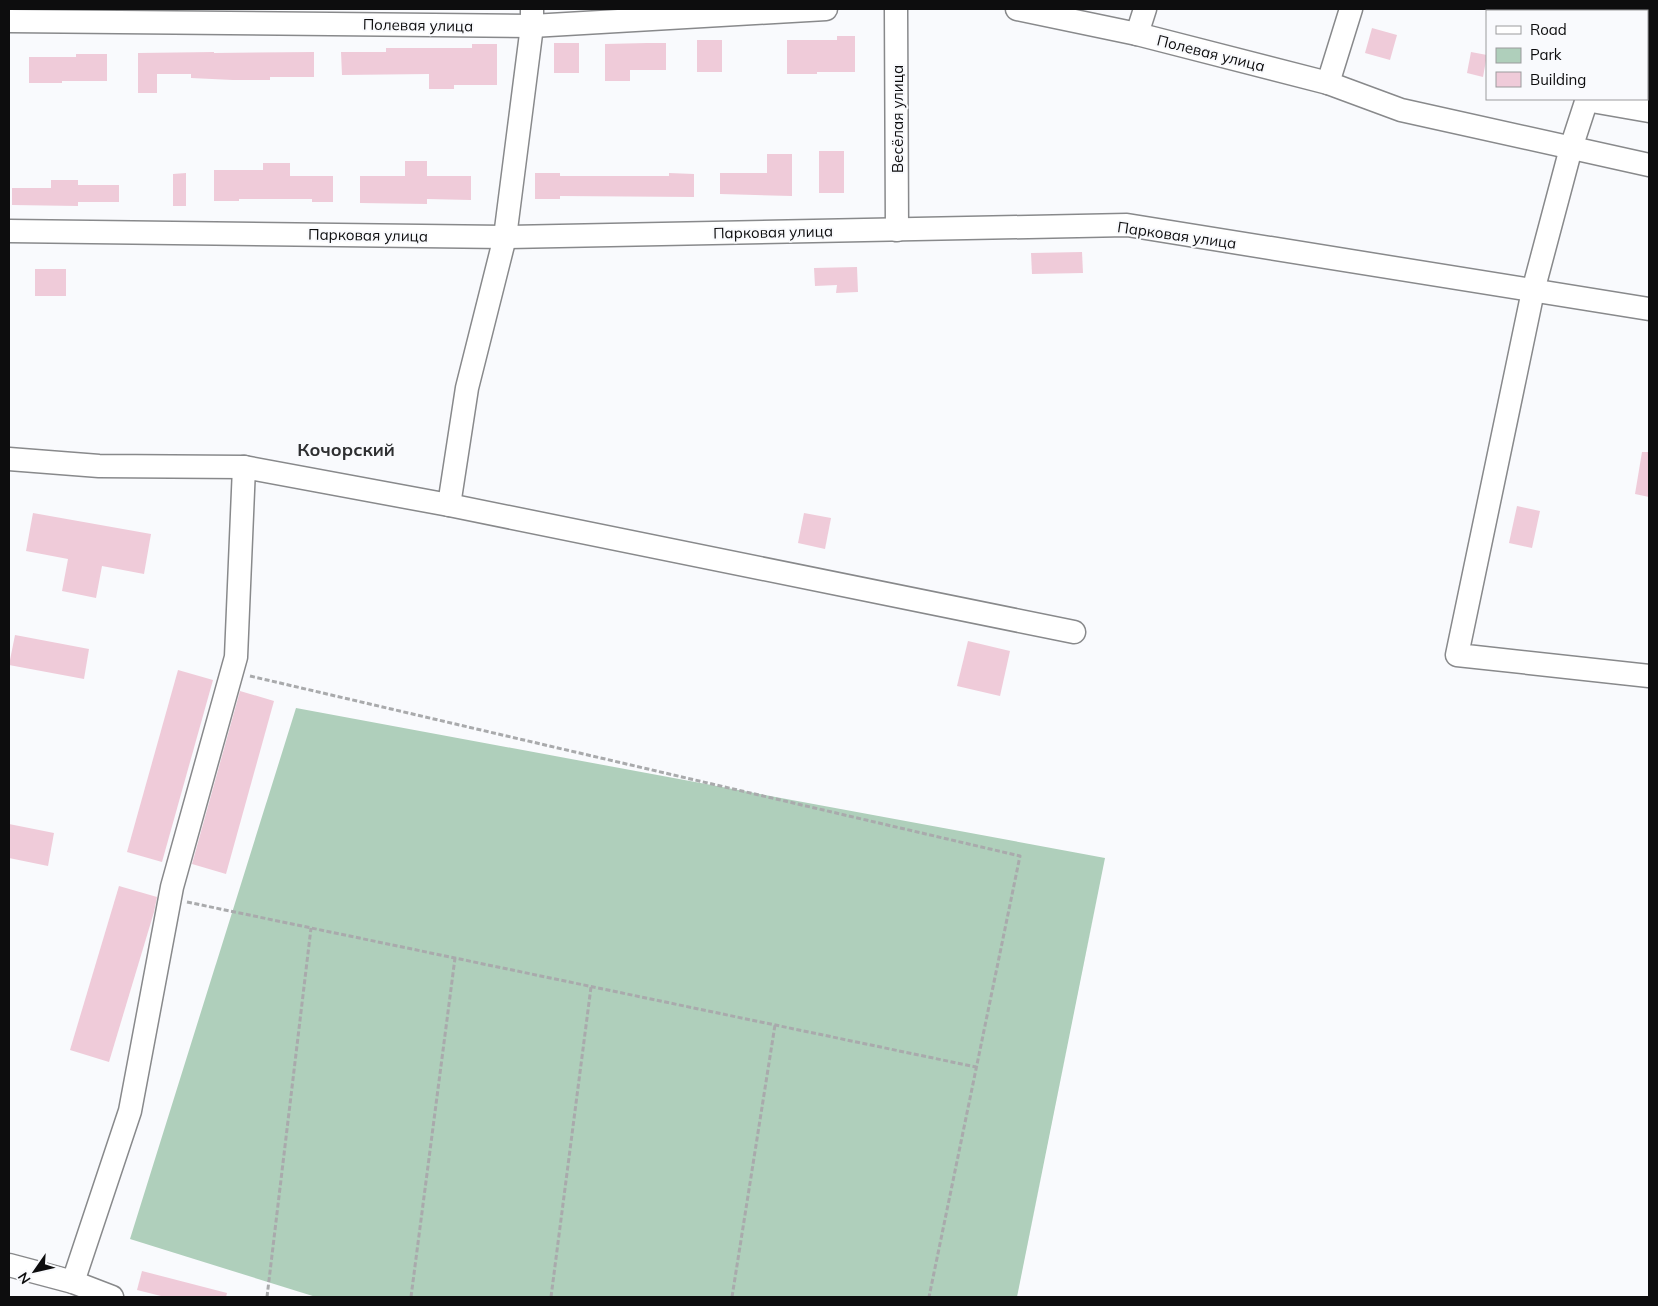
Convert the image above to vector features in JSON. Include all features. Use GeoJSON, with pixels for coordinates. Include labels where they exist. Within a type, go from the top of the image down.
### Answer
{"type":"FeatureCollection","features":[{"type":"Feature","properties":{"kind":"street","name":"Полевая улица"},"geometry":{"type":"LineString","coordinates":[[9,21],[532,17],[826,9]]}},
{"type":"Feature","properties":{"kind":"street","name":"Весёлая улица"},"geometry":{"type":"LineString","coordinates":[[896,9],[897,230]]}},
{"type":"Feature","properties":{"kind":"street","name":"Полевая улица"},"geometry":{"type":"LineString","coordinates":[[1017,9],[1137,34],[1328,83],[1401,110],[1649,165]]}},
{"type":"Feature","properties":{"kind":"street"},"geometry":{"type":"LineString","coordinates":[[1137,34],[1145,9]]}},
{"type":"Feature","properties":{"kind":"street"},"geometry":{"type":"LineString","coordinates":[[1328,83],[1351,9]]}},
{"type":"Feature","properties":{"kind":"street"},"geometry":{"type":"LineString","coordinates":[[449,505],[467,388],[505,237],[532,17]]}},
{"type":"Feature","properties":{"kind":"street"},"geometry":{"type":"LineString","coordinates":[[1586,100],[1533,291],[1457,655],[1649,676]]}},
{"type":"Feature","properties":{"kind":"street"},"geometry":{"type":"LineString","coordinates":[[1591,100],[1649,111]]}},
{"type":"Feature","properties":{"kind":"street","name":"Парковая улица"},"geometry":{"type":"LineString","coordinates":[[9,231],[505,237],[1127,225],[1649,309]]}},
{"type":"Feature","properties":{"kind":"street"},"geometry":{"type":"LineString","coordinates":[[9,459],[99,466],[244,466],[449,505],[1074,632]]}},
{"type":"Feature","properties":{"kind":"street"},"geometry":{"type":"LineString","coordinates":[[73,1282],[130,1111],[169,898],[236,657],[244,466]]}},
{"type":"Feature","properties":{"kind":"street"},"geometry":{"type":"LineString","coordinates":[[9,1265],[73,1282],[112,1297]]}},
{"type":"Feature","properties":{"kind":"path"},"geometry":{"type":"LineString","coordinates":[[232,672],[1020,856],[929,1297]]}},
{"type":"Feature","properties":{"kind":"path"},"geometry":{"type":"LineString","coordinates":[[169,898],[976,1067]]}},
{"type":"Feature","properties":{"kind":"path"},"geometry":{"type":"LineString","coordinates":[[267,1297],[311,928]]}},
{"type":"Feature","properties":{"kind":"path"},"geometry":{"type":"LineString","coordinates":[[411,1297],[455,958]]}},
{"type":"Feature","properties":{"kind":"path"},"geometry":{"type":"LineString","coordinates":[[551,1297],[591,987]]}},
{"type":"Feature","properties":{"kind":"path"},"geometry":{"type":"LineString","coordinates":[[732,1297],[775,1025]]}},
{"type":"Feature","properties":{"kind":"green space"},"geometry":{"type":"Polygon","coordinates":[[[296,708],[1105,858],[1017,1297],[316,1297],[130,1239],[296,708]]]}},
{"type":"Feature","properties":{"kind":"building"},"geometry":{"type":"Polygon","coordinates":[[[1372,28],[1397,35],[1390,60],[1365,53],[1372,28]]]}},
{"type":"Feature","properties":{"kind":"building"},"geometry":{"type":"Polygon","coordinates":[[[837,36],[855,36],[855,72],[787,74],[787,40],[837,40],[837,36]]]}},
{"type":"Feature","properties":{"kind":"building"},"geometry":{"type":"Polygon","coordinates":[[[697,40],[722,40],[722,72],[697,72],[697,40]]]}},
{"type":"Feature","properties":{"kind":"building"},"geometry":{"type":"Polygon","coordinates":[[[554,43],[579,43],[579,73],[554,73],[554,43]]]}},
{"type":"Feature","properties":{"kind":"building"},"geometry":{"type":"Polygon","coordinates":[[[666,43],[666,70],[630,70],[630,81],[605,81],[605,44],[666,43]]]}},
{"type":"Feature","properties":{"kind":"building"},"geometry":{"type":"Polygon","coordinates":[[[472,44],[497,44],[497,85],[454,85],[454,89],[429,89],[429,74],[342,75],[341,52],[386,52],[386,48],[472,48],[472,44]]]}},
{"type":"Feature","properties":{"kind":"building"},"geometry":{"type":"Polygon","coordinates":[[[314,52],[314,77],[270,77],[270,80],[233,80],[191,78],[191,74],[157,74],[157,93],[138,93],[138,53],[314,52]]]}},
{"type":"Feature","properties":{"kind":"building"},"geometry":{"type":"Polygon","coordinates":[[[1471,52],[1486,55],[1483,77],[1467,73],[1471,52]]]}},
{"type":"Feature","properties":{"kind":"building"},"geometry":{"type":"Polygon","coordinates":[[[76,54],[107,54],[107,81],[29,83],[29,57],[76,57],[76,54]]]}},
{"type":"Feature","properties":{"kind":"building"},"geometry":{"type":"Polygon","coordinates":[[[819,151],[844,151],[844,193],[819,193],[819,151]]]}},
{"type":"Feature","properties":{"kind":"building"},"geometry":{"type":"Polygon","coordinates":[[[767,154],[792,154],[792,196],[720,194],[720,173],[767,173],[767,154]]]}},
{"type":"Feature","properties":{"kind":"building"},"geometry":{"type":"Polygon","coordinates":[[[405,161],[427,161],[427,176],[471,176],[471,200],[427,199],[427,204],[360,203],[360,176],[405,176],[405,161]]]}},
{"type":"Feature","properties":{"kind":"building"},"geometry":{"type":"Polygon","coordinates":[[[263,163],[290,163],[290,176],[333,176],[333,202],[312,202],[312,199],[214,201],[214,170],[263,170],[263,163]]]}},
{"type":"Feature","properties":{"kind":"building"},"geometry":{"type":"Polygon","coordinates":[[[186,173],[186,206],[173,206],[173,174],[186,173]]]}},
{"type":"Feature","properties":{"kind":"building"},"geometry":{"type":"Polygon","coordinates":[[[535,173],[560,173],[560,176],[669,176],[669,173],[694,174],[694,197],[560,196],[560,199],[535,199],[535,173]]]}},
{"type":"Feature","properties":{"kind":"building"},"geometry":{"type":"Polygon","coordinates":[[[51,180],[78,180],[78,185],[119,185],[119,202],[78,202],[78,206],[12,205],[12,188],[51,188],[51,180]]]}},
{"type":"Feature","properties":{"kind":"building"},"geometry":{"type":"Polygon","coordinates":[[[1082,252],[1083,273],[1032,274],[1031,253],[1082,252]]]}},
{"type":"Feature","properties":{"kind":"building"},"geometry":{"type":"Polygon","coordinates":[[[857,267],[858,292],[836,293],[837,285],[815,286],[814,268],[857,267]]]}},
{"type":"Feature","properties":{"kind":"building"},"geometry":{"type":"Polygon","coordinates":[[[35,269],[66,269],[66,296],[35,296],[35,269]]]}},
{"type":"Feature","properties":{"kind":"building"},"geometry":{"type":"Polygon","coordinates":[[[1642,452],[1649,452],[1649,497],[1635,494],[1642,452]]]}},
{"type":"Feature","properties":{"kind":"building"},"geometry":{"type":"Polygon","coordinates":[[[1517,506],[1540,511],[1532,548],[1509,543],[1517,506]]]}},
{"type":"Feature","properties":{"kind":"building"},"geometry":{"type":"Polygon","coordinates":[[[33,513],[151,534],[144,574],[102,566],[96,598],[62,591],[68,559],[26,551],[33,513]]]}},
{"type":"Feature","properties":{"kind":"building"},"geometry":{"type":"Polygon","coordinates":[[[804,513],[831,518],[825,549],[798,543],[804,513]]]}},
{"type":"Feature","properties":{"kind":"building"},"geometry":{"type":"Polygon","coordinates":[[[15,635],[89,649],[84,679],[9,665],[15,635]]]}},
{"type":"Feature","properties":{"kind":"building"},"geometry":{"type":"Polygon","coordinates":[[[968,641],[1010,651],[1000,696],[957,686],[968,641]]]}},
{"type":"Feature","properties":{"kind":"building"},"geometry":{"type":"Polygon","coordinates":[[[178,670],[213,680],[162,862],[127,852],[178,670]]]}},
{"type":"Feature","properties":{"kind":"building"},"geometry":{"type":"Polygon","coordinates":[[[240,691],[274,701],[226,874],[192,864],[240,691]]]}},
{"type":"Feature","properties":{"kind":"building"},"geometry":{"type":"Polygon","coordinates":[[[9,824],[54,833],[48,866],[9,858],[9,824]]]}},
{"type":"Feature","properties":{"kind":"building"},"geometry":{"type":"Polygon","coordinates":[[[119,886],[157,897],[109,1062],[70,1050],[119,886]]]}},
{"type":"Feature","properties":{"kind":"building"},"geometry":{"type":"Polygon","coordinates":[[[142,1271],[227,1293],[226,1297],[165,1297],[137,1290],[142,1271]]]}},
{"type":"Feature","properties":{"kind":"district","name":"Кочорский"},"geometry":{"type":"Point","coordinates":[346,449]}}]}
